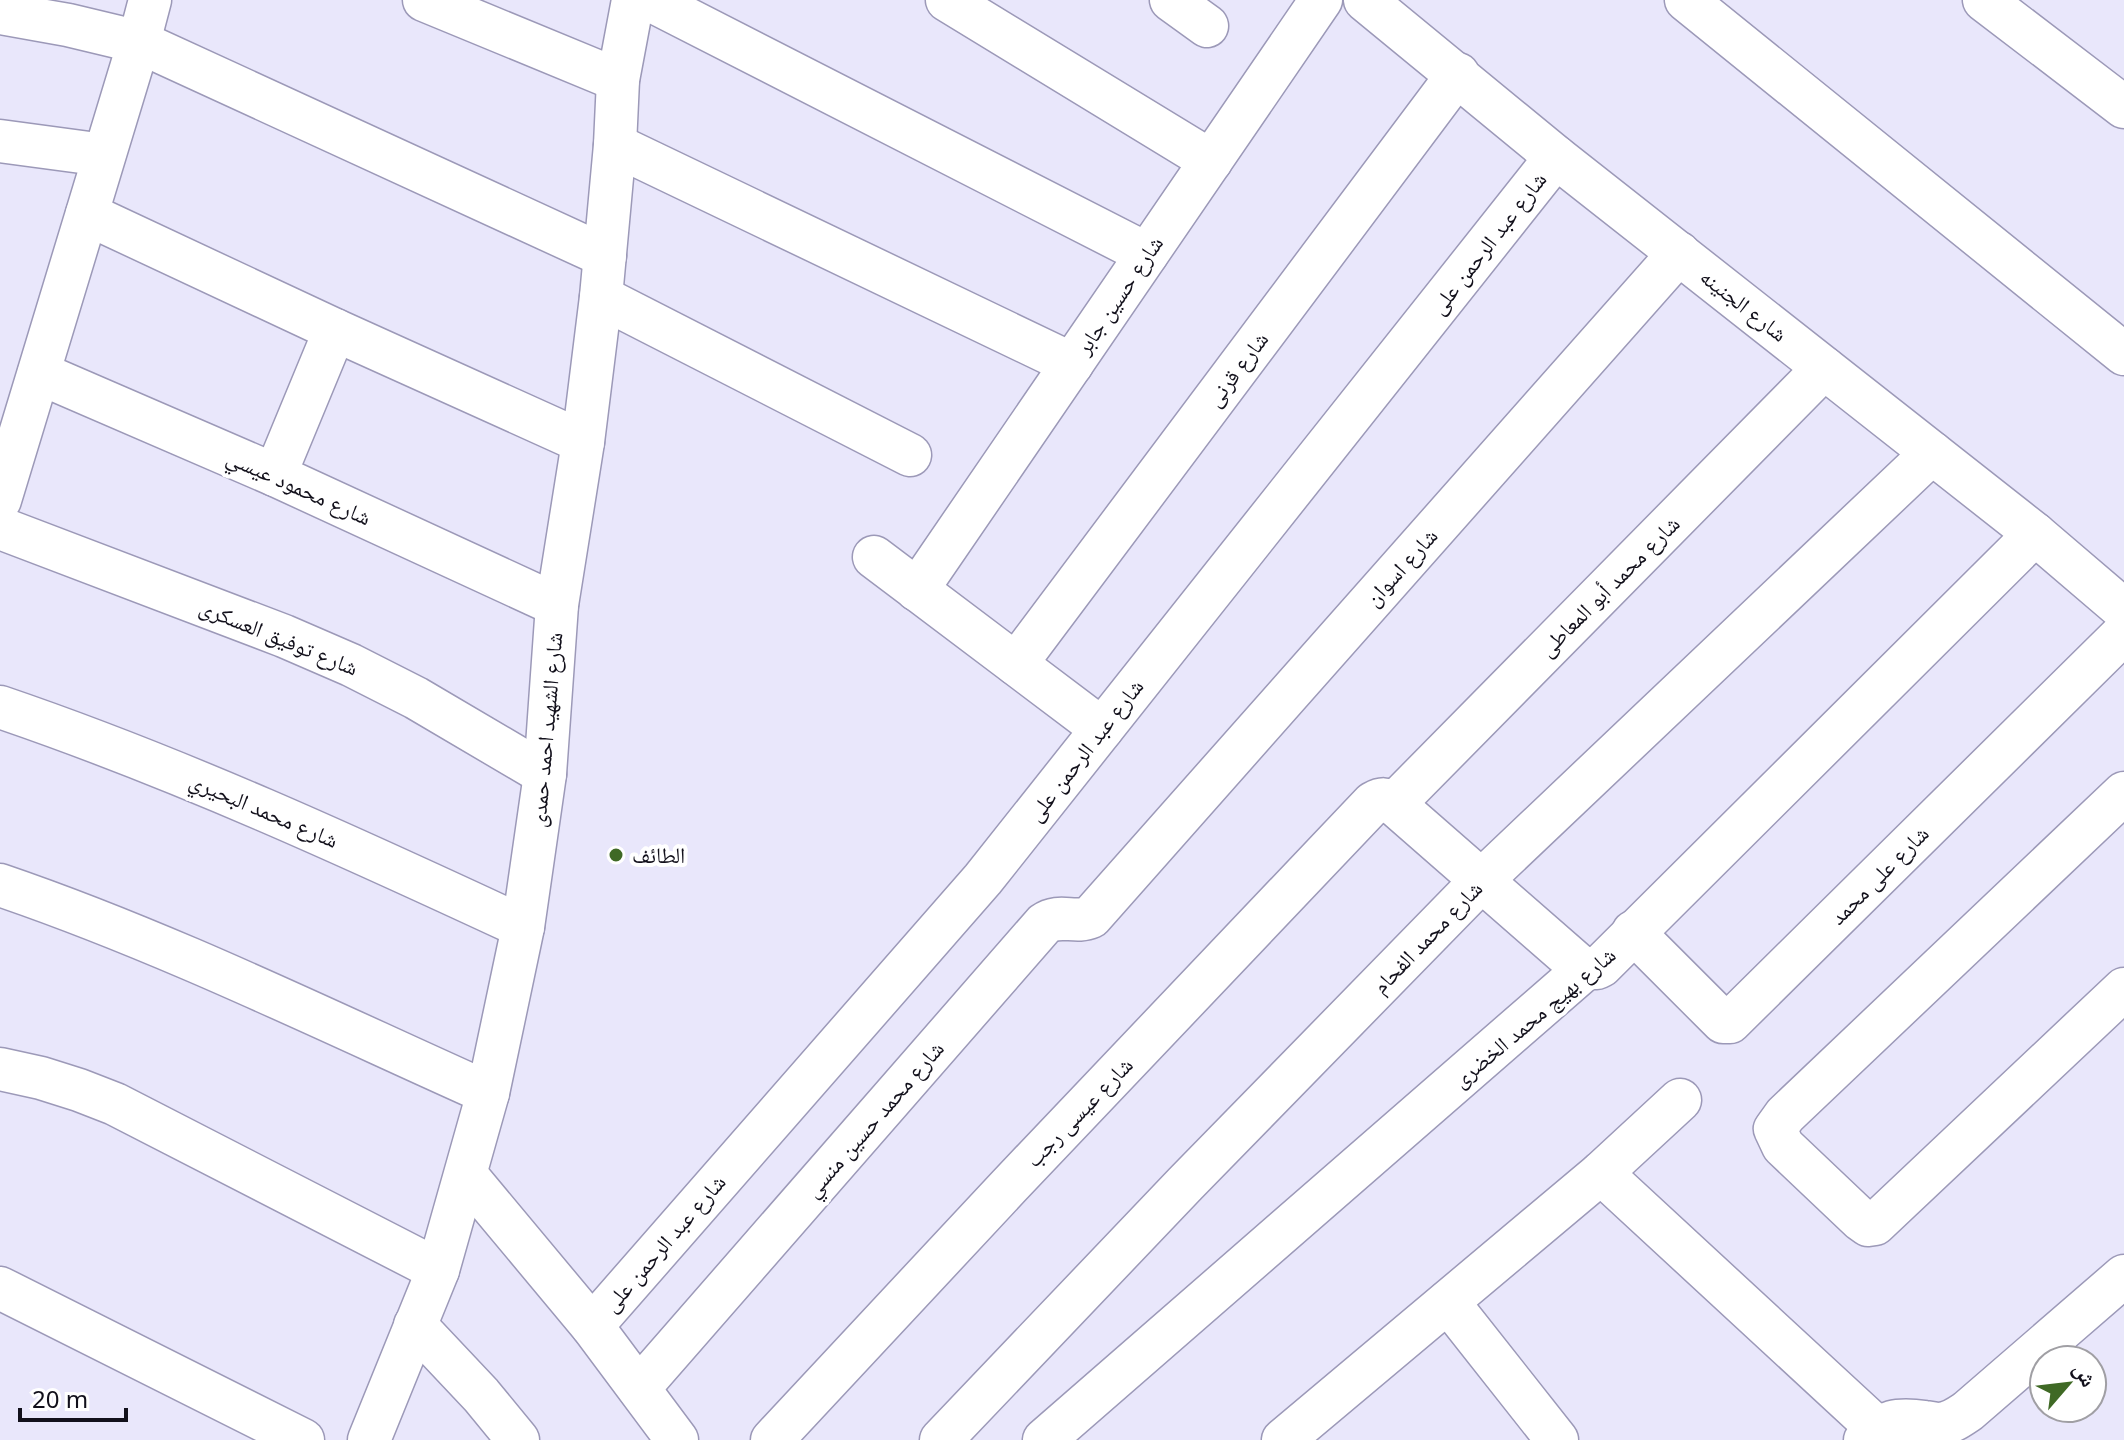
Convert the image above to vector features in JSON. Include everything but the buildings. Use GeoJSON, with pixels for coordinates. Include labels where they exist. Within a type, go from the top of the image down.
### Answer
{"type":"FeatureCollection","features":[{"type":"Feature","properties":{"kind":"street"},"geometry":{"type":"LineString","coordinates":[[0,500],[9,441],[39,373],[150,0]]}},
{"type":"Feature","properties":{"kind":"street"},"geometry":{"type":"LineString","coordinates":[[424,0],[618,80]]}},
{"type":"Feature","properties":{"kind":"street","name":"شارع الشهيد احمد حمدى"},"geometry":{"type":"LineString","coordinates":[[375,1436],[438,1270],[466,1175],[488,1093],[523,927],[545,774],[557,605],[583,442],[601,297],[618,80],[633,0]]}},
{"type":"Feature","properties":{"kind":"street"},"geometry":{"type":"LineString","coordinates":[[650,0],[1147,254]]}},
{"type":"Feature","properties":{"kind":"street"},"geometry":{"type":"LineString","coordinates":[[947,0],[1211,161]]}},
{"type":"Feature","properties":{"kind":"street"},"geometry":{"type":"LineString","coordinates":[[1171,0],[1207,26]]}},
{"type":"Feature","properties":{"kind":"street","name":"شارع حسين جابر"},"geometry":{"type":"LineString","coordinates":[[917,590],[1321,0]]}},
{"type":"Feature","properties":{"kind":"street","name":"شارع الجنينه"},"geometry":{"type":"LineString","coordinates":[[1365,0],[1556,157],[2035,534],[2124,610]]}},
{"type":"Feature","properties":{"kind":"street"},"geometry":{"type":"LineString","coordinates":[[1686,0],[2124,354]]}},
{"type":"Feature","properties":{"kind":"street"},"geometry":{"type":"LineString","coordinates":[[1984,0],[2124,107]]}},
{"type":"Feature","properties":{"kind":"street"},"geometry":{"type":"LineString","coordinates":[[0,13],[139,42],[605,256]]}},
{"type":"Feature","properties":{"kind":"street","name":"شارع قرنى"},"geometry":{"type":"LineString","coordinates":[[1016,664],[1458,74]]}},
{"type":"Feature","properties":{"kind":"street"},"geometry":{"type":"LineString","coordinates":[[0,141],[104,155]]}},
{"type":"Feature","properties":{"kind":"street"},"geometry":{"type":"LineString","coordinates":[[615,145],[1072,364]]}},
{"type":"Feature","properties":{"kind":"street","name":"شارع عبد الرحمن على"},"geometry":{"type":"LineString","coordinates":[[592,1326],[983,879],[1556,157]]}},
{"type":"Feature","properties":{"kind":"street"},"geometry":{"type":"LineString","coordinates":[[87,214],[583,442]]}},
{"type":"Feature","properties":{"kind":"street","name":"شارع اسوان"},"geometry":{"type":"LineString","coordinates":[[1123,880],[1679,253]]}},
{"type":"Feature","properties":{"kind":"street"},"geometry":{"type":"LineString","coordinates":[[601,297],[910,455]]}},
{"type":"Feature","properties":{"kind":"street"},"geometry":{"type":"LineString","coordinates":[[275,475],[335,330]]}},
{"type":"Feature","properties":{"kind":"street","name":"شارع محمد أبو المعاطى"},"geometry":{"type":"LineString","coordinates":[[1394,804],[1824,368]]}},
{"type":"Feature","properties":{"kind":"street","name":"شارع محمود عيسي"},"geometry":{"type":"LineString","coordinates":[[39,373],[275,475],[557,605]]}},
{"type":"Feature","properties":{"kind":"street","name":"شارع محمد الفحام"},"geometry":{"type":"LineString","coordinates":[[941,1440],[1482,880],[1932,453]]}},
{"type":"Feature","properties":{"kind":"street","name":"شارع توفيق العسكرى"},"geometry":{"type":"LineString","coordinates":[[0,528],[284,636],[351,665],[416,698],[545,774]]}},
{"type":"Feature","properties":{"kind":"street","name":"شارع بهيج محمد الخضرى"},"geometry":{"type":"LineString","coordinates":[[1044,1440],[1584,970],[1599,967],[2035,534]]}},
{"type":"Feature","properties":{"kind":"street"},"geometry":{"type":"LineString","coordinates":[[874,557],[1102,729]]}},
{"type":"Feature","properties":{"kind":"street","name":"شارع على محمد"},"geometry":{"type":"LineString","coordinates":[[1633,932],[1723,1022],[1730,1022],[2124,633]]}},
{"type":"Feature","properties":{"kind":"street","name":"شارع محمد البحيري"},"geometry":{"type":"LineString","coordinates":[[0,707],[69,730],[209,786],[320,833],[523,927]]}},
{"type":"Feature","properties":{"kind":"street"},"geometry":{"type":"LineString","coordinates":[[2124,793],[1785,1115],[1775,1129],[1783,1146],[1861,1220],[1868,1225],[1875,1224],[2124,989]]}},
{"type":"Feature","properties":{"kind":"street","name":"شارع عيسى رجب"},"geometry":{"type":"LineString","coordinates":[[772,1440],[1373,803],[1385,799],[1394,804]]}},
{"type":"Feature","properties":{"kind":"street"},"geometry":{"type":"LineString","coordinates":[[1394,804],[1584,970]]}},
{"type":"Feature","properties":{"kind":"street","name":"شارع محمد حسين منسي"},"geometry":{"type":"LineString","coordinates":[[639,1388],[1044,924],[1056,918],[1082,920],[1091,917],[1123,880]]}},
{"type":"Feature","properties":{"kind":"street"},"geometry":{"type":"LineString","coordinates":[[0,885],[69,909],[182,956],[488,1093]]}},
{"type":"Feature","properties":{"kind":"street"},"geometry":{"type":"LineString","coordinates":[[0,1069],[41,1078],[115,1104],[438,1270]]}},
{"type":"Feature","properties":{"kind":"street"},"geometry":{"type":"LineString","coordinates":[[1292,1437],[1601,1173],[1680,1100]]}},
{"type":"Feature","properties":{"kind":"street"},"geometry":{"type":"LineString","coordinates":[[1601,1173],[1871,1434],[1888,1422],[1939,1424],[1954,1420],[2124,1276]]}},
{"type":"Feature","properties":{"kind":"street"},"geometry":{"type":"LineString","coordinates":[[466,1175],[592,1326],[677,1440]]}},
{"type":"Feature","properties":{"kind":"street"},"geometry":{"type":"LineString","coordinates":[[0,1288],[303,1440]]}},
{"type":"Feature","properties":{"kind":"street"},"geometry":{"type":"LineString","coordinates":[[1448,1302],[1557,1440]]}},
{"type":"Feature","properties":{"kind":"street"},"geometry":{"type":"LineString","coordinates":[[415,1325],[481,1395],[518,1440]]}},
{"type":"Feature","properties":{"kind":"place","name":"الطائف"},"geometry":{"type":"Point","coordinates":[616,855]}}]}
